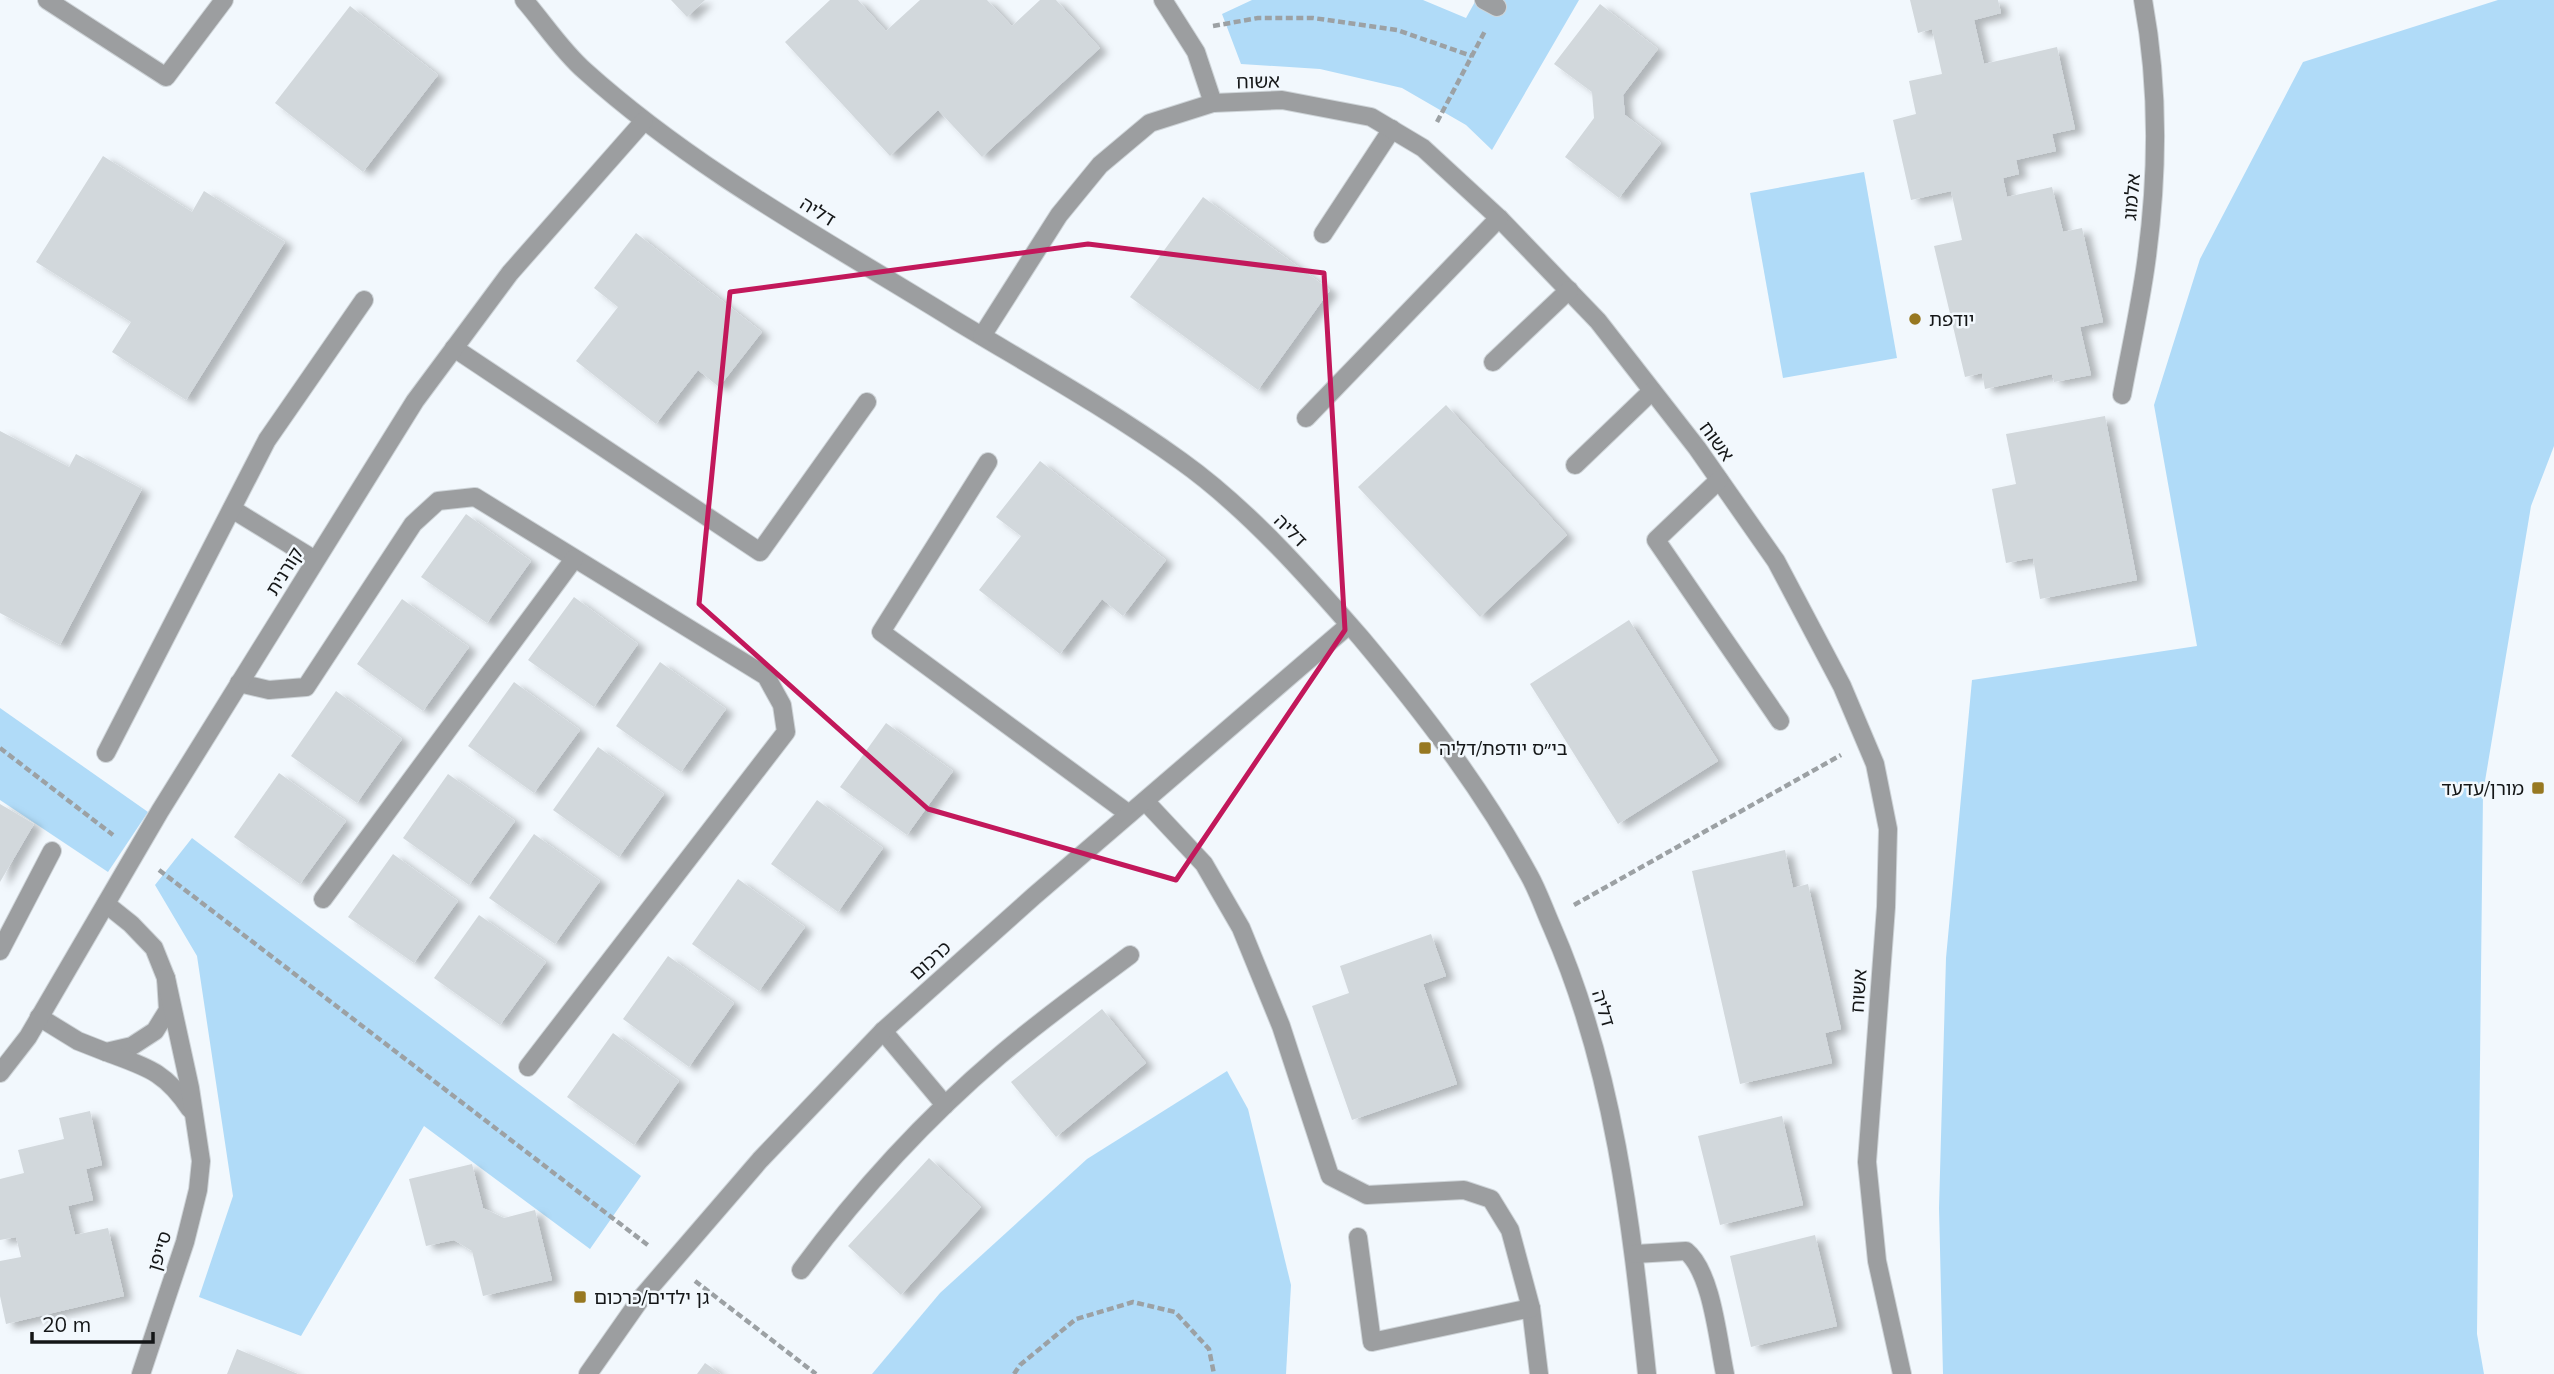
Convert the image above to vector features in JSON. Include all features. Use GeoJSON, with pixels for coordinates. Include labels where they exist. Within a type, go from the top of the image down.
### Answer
{"type":"FeatureCollection","features":[{"type":"Feature","properties":{"kind":"street"},"geometry":{"type":"LineString","coordinates":[[47,0],[166,77],[224,0]]}},
{"type":"Feature","properties":{"kind":"street","name":"דליה"},"geometry":{"type":"LineString","coordinates":[[524,0],[581,68],[644,121],[726,178],[1184,463],[1256,525],[1319,589],[1402,686],[1472,783],[1530,877],[1571,970],[1599,1061],[1619,1151],[1635,1254],[1647,1374]]}},
{"type":"Feature","properties":{"kind":"street","name":"אלמוג"},"geometry":{"type":"LineString","coordinates":[[2122,395],[2146,262],[2155,160],[2152,47],[2143,0]]}},
{"type":"Feature","properties":{"kind":"street"},"geometry":{"type":"LineString","coordinates":[[1168,2],[1196,52],[1213,103]]}},
{"type":"Feature","properties":{"kind":"street","name":"אשוח"},"geometry":{"type":"LineString","coordinates":[[982,336],[1059,215],[1100,165],[1150,123],[1213,103],[1282,100],[1371,117],[1423,148],[1499,218],[1598,321],[1719,480],[1776,561],[1842,686],[1875,764],[1888,829],[1886,907],[1867,1163],[1877,1261],[1902,1374]]}},
{"type":"Feature","properties":{"kind":"street","name":"קורנית"},"geometry":{"type":"LineString","coordinates":[[0,1073],[27,1037],[239,683],[415,401],[510,273],[644,121]]}},
{"type":"Feature","properties":{"kind":"street"},"geometry":{"type":"LineString","coordinates":[[1323,234],[1392,129]]}},
{"type":"Feature","properties":{"kind":"street"},"geometry":{"type":"LineString","coordinates":[[1306,418],[1499,218]]}},
{"type":"Feature","properties":{"kind":"street"},"geometry":{"type":"LineString","coordinates":[[1493,362],[1569,290]]}},
{"type":"Feature","properties":{"kind":"street"},"geometry":{"type":"LineString","coordinates":[[106,753],[267,440],[364,300]]}},
{"type":"Feature","properties":{"kind":"street"},"geometry":{"type":"LineString","coordinates":[[454,348],[760,552],[867,402]]}},
{"type":"Feature","properties":{"kind":"street"},"geometry":{"type":"LineString","coordinates":[[1575,465],[1652,391]]}},
{"type":"Feature","properties":{"kind":"street"},"geometry":{"type":"LineString","coordinates":[[989,462],[880,632],[1129,814]]}},
{"type":"Feature","properties":{"kind":"street"},"geometry":{"type":"LineString","coordinates":[[1719,480],[1656,540],[1780,721]]}},
{"type":"Feature","properties":{"kind":"street"},"geometry":{"type":"LineString","coordinates":[[239,683],[269,690],[306,687],[414,524],[438,501],[475,497],[766,676],[782,705],[786,732],[528,1067]]}},
{"type":"Feature","properties":{"kind":"street"},"geometry":{"type":"LineString","coordinates":[[232,509],[315,561]]}},
{"type":"Feature","properties":{"kind":"street"},"geometry":{"type":"LineString","coordinates":[[323,899],[574,559]]}},
{"type":"Feature","properties":{"kind":"street","name":"כרכום"},"geometry":{"type":"LineString","coordinates":[[589,1374],[642,1297],[760,1160],[883,1031],[1349,625]]}},
{"type":"Feature","properties":{"kind":"street"},"geometry":{"type":"LineString","coordinates":[[1145,800],[1204,864],[1241,928],[1281,1027],[1331,1176],[1367,1195],[1464,1190],[1491,1199],[1510,1230],[1531,1308],[1539,1374]]}},
{"type":"Feature","properties":{"kind":"street"},"geometry":{"type":"LineString","coordinates":[[0,951],[52,851]]}},
{"type":"Feature","properties":{"kind":"street","name":"סייפן"},"geometry":{"type":"LineString","coordinates":[[106,904],[131,924],[154,948],[166,978],[190,1088],[196,1136]]}},
{"type":"Feature","properties":{"kind":"street"},"geometry":{"type":"LineString","coordinates":[[801,1270],[844,1212],[890,1159],[945,1105],[1010,1048],[1130,955]]}},
{"type":"Feature","properties":{"kind":"street","name":"סייפן"},"geometry":{"type":"LineString","coordinates":[[106,1052],[132,1046],[155,1031],[169,1010],[166,978]]}},
{"type":"Feature","properties":{"kind":"street","name":"סייפן"},"geometry":{"type":"LineString","coordinates":[[39,1017],[78,1041],[153,1070],[176,1087],[190,1109],[201,1161],[198,1190],[185,1242],[141,1374]]}},
{"type":"Feature","properties":{"kind":"street"},"geometry":{"type":"LineString","coordinates":[[883,1031],[945,1105]]}},
{"type":"Feature","properties":{"kind":"street"},"geometry":{"type":"LineString","coordinates":[[1358,1237],[1372,1342],[1531,1308]]}},
{"type":"Feature","properties":{"kind":"street"},"geometry":{"type":"LineString","coordinates":[[1635,1254],[1686,1251],[1696,1259],[1704,1276],[1726,1374]]}},
{"type":"Feature","properties":{"kind":"path"},"geometry":{"type":"LineString","coordinates":[[1423,148],[1472,56],[1491,4]]}},
{"type":"Feature","properties":{"kind":"path"},"geometry":{"type":"LineString","coordinates":[[1184,31],[1258,18],[1313,18],[1397,30],[1472,56]]}},
{"type":"Feature","properties":{"kind":"path"},"geometry":{"type":"LineString","coordinates":[[1549,919],[1866,742]]}},
{"type":"Feature","properties":{"kind":"path"},"geometry":{"type":"LineString","coordinates":[[0,748],[817,1374]]}},
{"type":"Feature","properties":{"kind":"path"},"geometry":{"type":"LineString","coordinates":[[1014,1374],[1020,1365],[1076,1319],[1133,1302],[1175,1312],[1209,1349],[1214,1374]]}},
{"type":"Feature","properties":{"kind":"highlighted area"},"geometry":{"type":"Polygon","coordinates":[[[1088,244],[1324,273],[1345,630],[1176,880],[928,809],[699,604],[730,292],[1088,244]]]}},
{"type":"Feature","properties":{"kind":"shaded area"},"geometry":{"type":"Polygon","coordinates":[[[1252,0],[1423,0],[1466,18],[1476,0],[1579,0],[1492,150],[1466,125],[1402,88],[1320,69],[1241,64],[1222,14],[1252,0]]]}},
{"type":"Feature","properties":{"kind":"shaded area"},"geometry":{"type":"Polygon","coordinates":[[[2498,0],[2554,0],[2554,446],[2531,506],[2483,793],[2477,1334],[2484,1374],[1943,1374],[1939,1208],[1946,958],[1972,680],[2197,646],[2154,405],[2200,259],[2303,62],[2498,0]]]}},
{"type":"Feature","properties":{"kind":"shaded area"},"geometry":{"type":"Polygon","coordinates":[[[1864,172],[1897,358],[1783,378],[1750,193],[1864,172]]]}},
{"type":"Feature","properties":{"kind":"shaded area"},"geometry":{"type":"Polygon","coordinates":[[[0,708],[148,812],[108,872],[0,800],[0,708]]]}},
{"type":"Feature","properties":{"kind":"shaded area"},"geometry":{"type":"Polygon","coordinates":[[[192,838],[641,1176],[590,1249],[424,1126],[301,1336],[199,1297],[233,1196],[197,956],[155,885],[192,838]]]}},
{"type":"Feature","properties":{"kind":"shaded area"},"geometry":{"type":"Polygon","coordinates":[[[1227,1071],[1248,1109],[1291,1285],[1286,1374],[872,1374],[940,1293],[1087,1159],[1227,1071]]]}},
{"type":"Feature","properties":{"kind":"building"},"geometry":{"type":"Polygon","coordinates":[[[671,0],[705,0],[687,17],[671,0]]]}},
{"type":"Feature","properties":{"kind":"building"},"geometry":{"type":"Polygon","coordinates":[[[830,0],[858,0],[886,31],[920,0],[987,0],[1012,26],[1040,0],[1056,0],[1100,48],[982,157],[938,110],[890,156],[785,42],[830,0]]]}},
{"type":"Feature","properties":{"kind":"building"},"geometry":{"type":"Polygon","coordinates":[[[1910,0],[1998,0],[2001,13],[1974,20],[1984,64],[2057,47],[2075,129],[2052,134],[2056,151],[2016,160],[2019,174],[2003,178],[2007,197],[2052,187],[2063,232],[2082,228],[2103,322],[2080,327],[2091,375],[2054,382],[2052,374],[1985,389],[1982,373],[1965,377],[1934,246],[1962,240],[1951,191],[1911,200],[1893,120],[1916,114],[1909,81],[1942,74],[1932,29],[1918,33],[1910,0]]]}},
{"type":"Feature","properties":{"kind":"building"},"geometry":{"type":"Polygon","coordinates":[[[1600,4],[1658,49],[1623,95],[1625,115],[1661,143],[1619,198],[1565,157],[1594,118],[1592,92],[1554,64],[1600,4]]]}},
{"type":"Feature","properties":{"kind":"building"},"geometry":{"type":"Polygon","coordinates":[[[350,6],[438,75],[363,172],[275,103],[350,6]]]}},
{"type":"Feature","properties":{"kind":"building"},"geometry":{"type":"Polygon","coordinates":[[[103,156],[192,212],[204,191],[285,242],[186,400],[112,352],[131,322],[36,262],[103,156]]]}},
{"type":"Feature","properties":{"kind":"building"},"geometry":{"type":"Polygon","coordinates":[[[1203,197],[1330,290],[1258,390],[1130,297],[1203,197]]]}},
{"type":"Feature","properties":{"kind":"building"},"geometry":{"type":"Polygon","coordinates":[[[636,233],[762,332],[719,387],[698,370],[656,424],[576,361],[618,307],[594,288],[636,233]]]}},
{"type":"Feature","properties":{"kind":"building"},"geometry":{"type":"Polygon","coordinates":[[[1446,405],[1567,535],[1480,617],[1358,487],[1446,405]]]}},
{"type":"Feature","properties":{"kind":"building"},"geometry":{"type":"Polygon","coordinates":[[[2105,416],[2137,580],[2040,599],[2033,558],[2006,563],[1992,489],[2016,484],[2006,434],[2105,416]]]}},
{"type":"Feature","properties":{"kind":"building"},"geometry":{"type":"Polygon","coordinates":[[[0,431],[69,467],[76,454],[142,489],[60,645],[0,613],[0,431]]]}},
{"type":"Feature","properties":{"kind":"building"},"geometry":{"type":"Polygon","coordinates":[[[1040,461],[1166,560],[1123,616],[1102,599],[1060,654],[979,590],[1021,536],[996,517],[1040,461]]]}},
{"type":"Feature","properties":{"kind":"building"},"geometry":{"type":"Polygon","coordinates":[[[466,514],[531,561],[487,623],[421,577],[466,514]]]}},
{"type":"Feature","properties":{"kind":"building"},"geometry":{"type":"Polygon","coordinates":[[[574,597],[638,644],[594,707],[528,660],[574,597]]]}},
{"type":"Feature","properties":{"kind":"building"},"geometry":{"type":"Polygon","coordinates":[[[402,599],[469,647],[423,711],[357,664],[402,599]]]}},
{"type":"Feature","properties":{"kind":"building"},"geometry":{"type":"Polygon","coordinates":[[[1629,620],[1718,761],[1618,824],[1530,684],[1629,620]]]}},
{"type":"Feature","properties":{"kind":"building"},"geometry":{"type":"Polygon","coordinates":[[[660,662],[726,709],[681,772],[616,726],[660,662]]]}},
{"type":"Feature","properties":{"kind":"building"},"geometry":{"type":"Polygon","coordinates":[[[514,682],[580,730],[534,793],[468,746],[514,682]]]}},
{"type":"Feature","properties":{"kind":"building"},"geometry":{"type":"Polygon","coordinates":[[[336,691],[402,739],[357,803],[291,756],[336,691]]]}},
{"type":"Feature","properties":{"kind":"building"},"geometry":{"type":"Polygon","coordinates":[[[886,723],[953,771],[907,835],[840,787],[886,723]]]}},
{"type":"Feature","properties":{"kind":"building"},"geometry":{"type":"Polygon","coordinates":[[[598,747],[664,794],[619,857],[553,810],[598,747]]]}},
{"type":"Feature","properties":{"kind":"building"},"geometry":{"type":"Polygon","coordinates":[[[279,773],[346,821],[300,884],[234,837],[279,773]]]}},
{"type":"Feature","properties":{"kind":"building"},"geometry":{"type":"Polygon","coordinates":[[[448,774],[515,821],[469,885],[403,838],[448,774]]]}},
{"type":"Feature","properties":{"kind":"building"},"geometry":{"type":"Polygon","coordinates":[[[817,800],[883,848],[838,912],[771,864],[817,800]]]}},
{"type":"Feature","properties":{"kind":"building"},"geometry":{"type":"Polygon","coordinates":[[[0,804],[34,824],[0,882],[0,804]]]}},
{"type":"Feature","properties":{"kind":"building"},"geometry":{"type":"Polygon","coordinates":[[[534,834],[600,881],[555,944],[489,898],[534,834]]]}},
{"type":"Feature","properties":{"kind":"building"},"geometry":{"type":"Polygon","coordinates":[[[1785,850],[1793,888],[1808,884],[1841,1029],[1825,1033],[1832,1063],[1740,1084],[1692,871],[1785,850]]]}},
{"type":"Feature","properties":{"kind":"building"},"geometry":{"type":"Polygon","coordinates":[[[393,854],[458,901],[414,963],[348,917],[393,854]]]}},
{"type":"Feature","properties":{"kind":"building"},"geometry":{"type":"Polygon","coordinates":[[[738,879],[805,927],[759,991],[692,944],[738,879]]]}},
{"type":"Feature","properties":{"kind":"building"},"geometry":{"type":"Polygon","coordinates":[[[479,915],[546,962],[500,1025],[434,978],[479,915]]]}},
{"type":"Feature","properties":{"kind":"building"},"geometry":{"type":"Polygon","coordinates":[[[1431,934],[1446,976],[1423,984],[1457,1084],[1352,1120],[1312,1006],[1349,993],[1340,966],[1431,934]]]}},
{"type":"Feature","properties":{"kind":"building"},"geometry":{"type":"Polygon","coordinates":[[[668,956],[734,1003],[689,1067],[623,1019],[668,956]]]}},
{"type":"Feature","properties":{"kind":"building"},"geometry":{"type":"Polygon","coordinates":[[[1102,1009],[1146,1063],[1056,1137],[1011,1082],[1102,1009]]]}},
{"type":"Feature","properties":{"kind":"building"},"geometry":{"type":"Polygon","coordinates":[[[613,1033],[679,1081],[634,1145],[567,1097],[613,1033]]]}},
{"type":"Feature","properties":{"kind":"building"},"geometry":{"type":"Polygon","coordinates":[[[90,1111],[102,1165],[86,1169],[93,1200],[68,1206],[75,1235],[108,1228],[124,1296],[6,1324],[0,1296],[0,1261],[21,1257],[16,1237],[0,1240],[0,1179],[24,1173],[18,1150],[64,1139],[59,1118],[90,1111]]]}},
{"type":"Feature","properties":{"kind":"building"},"geometry":{"type":"Polygon","coordinates":[[[1782,1116],[1803,1205],[1720,1225],[1698,1136],[1782,1116]]]}},
{"type":"Feature","properties":{"kind":"building"},"geometry":{"type":"Polygon","coordinates":[[[929,1158],[981,1207],[901,1295],[848,1246],[929,1158]]]}},
{"type":"Feature","properties":{"kind":"building"},"geometry":{"type":"Polygon","coordinates":[[[472,1164],[483,1208],[504,1218],[535,1210],[552,1280],[483,1296],[472,1251],[454,1240],[426,1246],[409,1179],[472,1164]]]}},
{"type":"Feature","properties":{"kind":"building"},"geometry":{"type":"Polygon","coordinates":[[[1815,1235],[1837,1326],[1751,1347],[1730,1256],[1815,1235]]]}},
{"type":"Feature","properties":{"kind":"building"},"geometry":{"type":"Polygon","coordinates":[[[237,1349],[298,1374],[227,1374],[237,1349]]]}},
{"type":"Feature","properties":{"kind":"building"},"geometry":{"type":"Polygon","coordinates":[[[705,1363],[721,1374],[697,1374],[705,1363]]]}},
{"type":"Feature","properties":{"kind":"place","name":"יודפת"},"geometry":{"type":"Point","coordinates":[1915,319]}},
{"type":"Feature","properties":{"kind":"place","name":"בי״ס יודפת/דליה"},"geometry":{"type":"Point","coordinates":[1425,748]}},
{"type":"Feature","properties":{"kind":"place","name":"מורן/עדעד"},"geometry":{"type":"Point","coordinates":[2538,788]}},
{"type":"Feature","properties":{"kind":"place","name":"גן ילדים/כרכום"},"geometry":{"type":"Point","coordinates":[580,1297]}}]}
